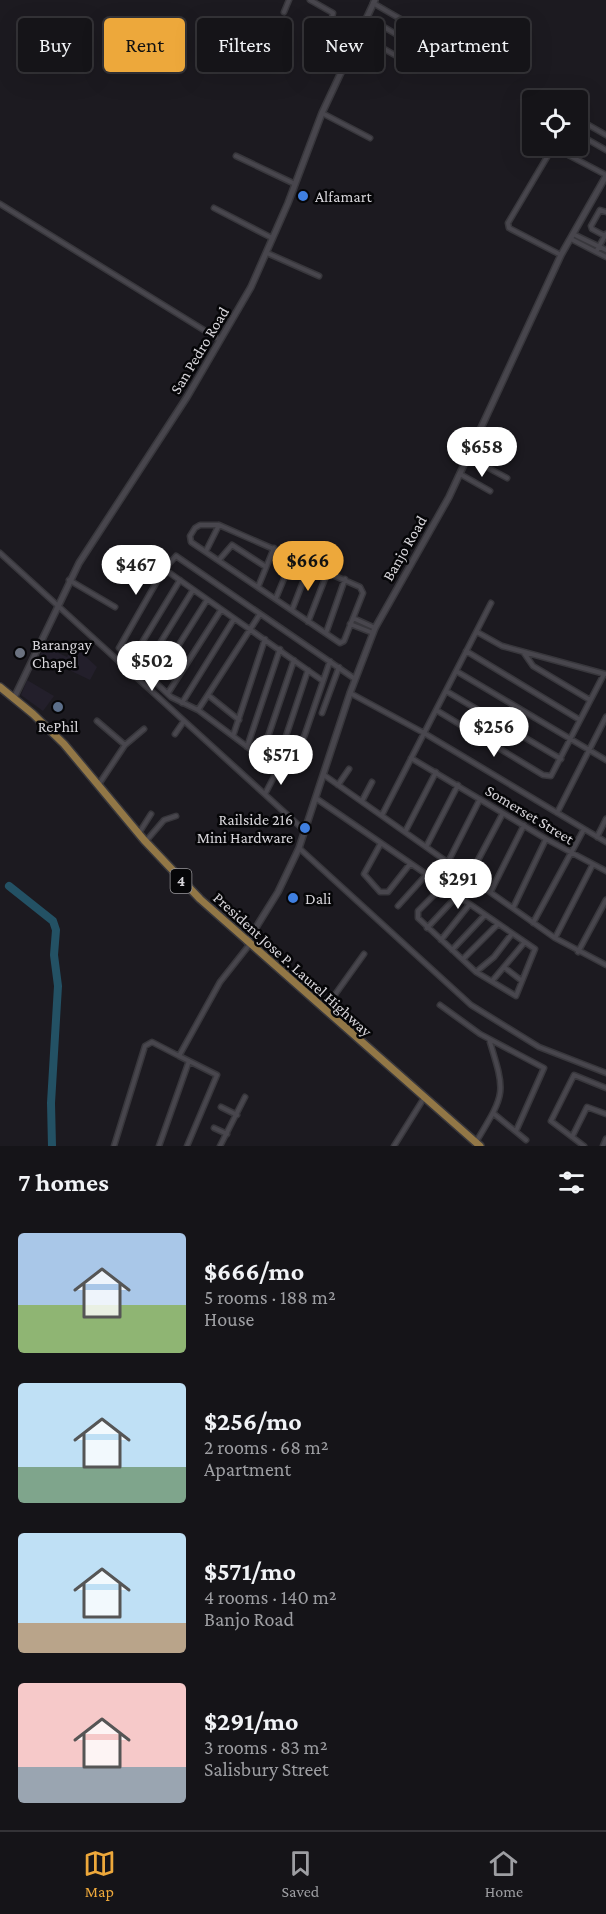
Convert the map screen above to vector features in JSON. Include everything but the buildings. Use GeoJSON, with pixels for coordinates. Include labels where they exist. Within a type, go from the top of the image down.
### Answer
{"type":"FeatureCollection","features":[{"type":"Feature","properties":{"kind":"highway","name":"President Jose P. Laurel Highway"},"geometry":{"type":"LineString","coordinates":[[0,687],[50,729],[99,784],[145,842],[200,899],[477,1144]]}},
{"type":"Feature","properties":{"kind":"street"},"geometry":{"type":"LineString","coordinates":[[284,12],[289,0]]}},
{"type":"Feature","properties":{"kind":"street"},"geometry":{"type":"LineString","coordinates":[[310,0],[333,13],[332,18]]}},
{"type":"Feature","properties":{"kind":"street"},"geometry":{"type":"LineString","coordinates":[[374,2],[400,18]]}},
{"type":"Feature","properties":{"kind":"street","name":"San Pedro Road"},"geometry":{"type":"LineString","coordinates":[[367,17],[374,2]]}},
{"type":"Feature","properties":{"kind":"street"},"geometry":{"type":"LineString","coordinates":[[367,17],[396,34]]}},
{"type":"Feature","properties":{"kind":"street","name":"San Pedro Road"},"geometry":{"type":"LineString","coordinates":[[14,698],[69,580],[94,538],[187,398],[251,287],[340,72]]}},
{"type":"Feature","properties":{"kind":"street"},"geometry":{"type":"LineString","coordinates":[[322,114],[370,138]]}},
{"type":"Feature","properties":{"kind":"street"},"geometry":{"type":"LineString","coordinates":[[588,125],[606,135]]}},
{"type":"Feature","properties":{"kind":"street"},"geometry":{"type":"LineString","coordinates":[[588,140],[606,150]]}},
{"type":"Feature","properties":{"kind":"street"},"geometry":{"type":"LineString","coordinates":[[561,255],[509,228],[508,223],[553,147],[606,175]]}},
{"type":"Feature","properties":{"kind":"street"},"geometry":{"type":"LineString","coordinates":[[237,156],[295,184]]}},
{"type":"Feature","properties":{"kind":"street","name":"Banjo Road"},"geometry":{"type":"LineString","coordinates":[[248,943],[278,892],[299,848],[350,693],[374,630],[460,474],[561,255],[606,175]]}},
{"type":"Feature","properties":{"kind":"street"},"geometry":{"type":"LineString","coordinates":[[600,187],[606,190]]}},
{"type":"Feature","properties":{"kind":"street"},"geometry":{"type":"LineString","coordinates":[[0,204],[220,340]]}},
{"type":"Feature","properties":{"kind":"street"},"geometry":{"type":"LineString","coordinates":[[214,208],[273,238]]}},
{"type":"Feature","properties":{"kind":"street"},"geometry":{"type":"LineString","coordinates":[[596,252],[605,235],[592,229],[591,226],[600,210],[606,212]]}},
{"type":"Feature","properties":{"kind":"street"},"geometry":{"type":"LineString","coordinates":[[572,236],[606,250]]}},
{"type":"Feature","properties":{"kind":"street"},"geometry":{"type":"LineString","coordinates":[[572,236],[606,257]]}},
{"type":"Feature","properties":{"kind":"street"},"geometry":{"type":"LineString","coordinates":[[590,249],[593,243]]}},
{"type":"Feature","properties":{"kind":"street"},"geometry":{"type":"LineString","coordinates":[[267,253],[319,276]]}},
{"type":"Feature","properties":{"kind":"street"},"geometry":{"type":"LineString","coordinates":[[468,457],[507,478]]}},
{"type":"Feature","properties":{"kind":"street"},"geometry":{"type":"LineString","coordinates":[[460,474],[490,491]]}},
{"type":"Feature","properties":{"kind":"street"},"geometry":{"type":"LineString","coordinates":[[206,551],[219,525]]}},
{"type":"Feature","properties":{"kind":"street"},"geometry":{"type":"LineString","coordinates":[[219,525],[274,549],[328,571],[363,590],[342,642],[308,622],[276,598],[192,543],[190,536],[197,526],[219,525]]}},
{"type":"Feature","properties":{"kind":"street"},"geometry":{"type":"LineString","coordinates":[[219,560],[232,545],[266,567]]}},
{"type":"Feature","properties":{"kind":"street"},"geometry":{"type":"LineString","coordinates":[[258,587],[274,549]]}},
{"type":"Feature","properties":{"kind":"street"},"geometry":{"type":"LineString","coordinates":[[0,553],[305,831]]}},
{"type":"Feature","properties":{"kind":"street"},"geometry":{"type":"LineString","coordinates":[[330,661],[293,769],[289,771],[261,757],[198,710],[168,693],[132,658],[120,651],[119,646],[164,569],[172,558],[178,557],[339,667],[355,679]]}},
{"type":"Feature","properties":{"kind":"street"},"geometry":{"type":"LineString","coordinates":[[276,598],[293,557]]}},
{"type":"Feature","properties":{"kind":"street"},"geometry":{"type":"LineString","coordinates":[[292,610],[310,564]]}},
{"type":"Feature","properties":{"kind":"street"},"geometry":{"type":"LineString","coordinates":[[164,569],[323,681]]}},
{"type":"Feature","properties":{"kind":"street"},"geometry":{"type":"LineString","coordinates":[[308,622],[328,571]]}},
{"type":"Feature","properties":{"kind":"street"},"geometry":{"type":"LineString","coordinates":[[326,633],[345,579]]}},
{"type":"Feature","properties":{"kind":"street"},"geometry":{"type":"LineString","coordinates":[[69,580],[115,607]]}},
{"type":"Feature","properties":{"kind":"street"},"geometry":{"type":"LineString","coordinates":[[132,658],[180,580]]}},
{"type":"Feature","properties":{"kind":"street"},"geometry":{"type":"LineString","coordinates":[[144,669],[193,590]]}},
{"type":"Feature","properties":{"kind":"street"},"geometry":{"type":"LineString","coordinates":[[156,681],[207,600]]}},
{"type":"Feature","properties":{"kind":"street"},"geometry":{"type":"LineString","coordinates":[[382,815],[491,603]]}},
{"type":"Feature","properties":{"kind":"street"},"geometry":{"type":"LineString","coordinates":[[168,693],[221,609]]}},
{"type":"Feature","properties":{"kind":"street"},"geometry":{"type":"LineString","coordinates":[[198,710],[260,614]]}},
{"type":"Feature","properties":{"kind":"street"},"geometry":{"type":"LineString","coordinates":[[353,618],[374,630]]}},
{"type":"Feature","properties":{"kind":"street"},"geometry":{"type":"LineString","coordinates":[[182,703],[234,619]]}},
{"type":"Feature","properties":{"kind":"street"},"geometry":{"type":"LineString","coordinates":[[351,624],[374,630]]}},
{"type":"Feature","properties":{"kind":"street"},"geometry":{"type":"LineString","coordinates":[[436,710],[543,775],[554,774],[570,738],[605,674],[502,646],[477,632]]}},
{"type":"Feature","properties":{"kind":"street"},"geometry":{"type":"LineString","coordinates":[[233,736],[265,639]]}},
{"type":"Feature","properties":{"kind":"street"},"geometry":{"type":"LineString","coordinates":[[247,747],[280,649]]}},
{"type":"Feature","properties":{"kind":"street"},"geometry":{"type":"LineString","coordinates":[[466,651],[580,720]]}},
{"type":"Feature","properties":{"kind":"street"},"geometry":{"type":"LineString","coordinates":[[524,653],[533,666],[590,700]]}},
{"type":"Feature","properties":{"kind":"street"},"geometry":{"type":"LineString","coordinates":[[261,757],[294,660]]}},
{"type":"Feature","properties":{"kind":"street"},"geometry":{"type":"LineString","coordinates":[[322,713],[339,667]]}},
{"type":"Feature","properties":{"kind":"street"},"geometry":{"type":"LineString","coordinates":[[265,794],[277,767],[308,670]]}},
{"type":"Feature","properties":{"kind":"street"},"geometry":{"type":"LineString","coordinates":[[456,671],[606,760]]}},
{"type":"Feature","properties":{"kind":"street"},"geometry":{"type":"LineString","coordinates":[[446,691],[561,759]]}},
{"type":"Feature","properties":{"kind":"street"},"geometry":{"type":"LineString","coordinates":[[350,693],[424,733],[606,842]]}},
{"type":"Feature","properties":{"kind":"street"},"geometry":{"type":"LineString","coordinates":[[208,695],[239,720]]}},
{"type":"Feature","properties":{"kind":"street"},"geometry":{"type":"LineString","coordinates":[[557,813],[606,717]]}},
{"type":"Feature","properties":{"kind":"street"},"geometry":{"type":"LineString","coordinates":[[97,721],[126,745]]}},
{"type":"Feature","properties":{"kind":"street"},"geometry":{"type":"LineString","coordinates":[[175,735],[184,721]]}},
{"type":"Feature","properties":{"kind":"street"},"geometry":{"type":"LineString","coordinates":[[99,784],[126,745],[144,729]]}},
{"type":"Feature","properties":{"kind":"street","name":"Somerset Street"},"geometry":{"type":"LineString","coordinates":[[411,758],[546,839],[606,871]]}},
{"type":"Feature","properties":{"kind":"street"},"geometry":{"type":"LineString","coordinates":[[338,785],[349,769]]}},
{"type":"Feature","properties":{"kind":"street"},"geometry":{"type":"LineString","coordinates":[[405,832],[436,772]]}},
{"type":"Feature","properties":{"kind":"street"},"geometry":{"type":"LineString","coordinates":[[324,775],[555,938],[604,964],[606,956]]}},
{"type":"Feature","properties":{"kind":"street"},"geometry":{"type":"LineString","coordinates":[[362,801],[372,782]]}},
{"type":"Feature","properties":{"kind":"street"},"geometry":{"type":"LineString","coordinates":[[426,847],[458,785]]}},
{"type":"Feature","properties":{"kind":"street"},"geometry":{"type":"LineString","coordinates":[[448,862],[480,798]]}},
{"type":"Feature","properties":{"kind":"street"},"geometry":{"type":"LineString","coordinates":[[317,799],[443,886],[511,935],[535,949],[516,996],[493,980],[476,972],[417,918],[418,911],[443,886]]}},
{"type":"Feature","properties":{"kind":"street"},"geometry":{"type":"LineString","coordinates":[[469,878],[503,813]]}},
{"type":"Feature","properties":{"kind":"street"},"geometry":{"type":"LineString","coordinates":[[138,833],[151,814]]}},
{"type":"Feature","properties":{"kind":"street"},"geometry":{"type":"LineString","coordinates":[[145,842],[164,820],[176,816]]}},
{"type":"Feature","properties":{"kind":"street"},"geometry":{"type":"LineString","coordinates":[[597,837],[606,819]]}},
{"type":"Feature","properties":{"kind":"street"},"geometry":{"type":"LineString","coordinates":[[490,891],[524,825]]}},
{"type":"Feature","properties":{"kind":"street"},"geometry":{"type":"LineString","coordinates":[[533,923],[584,829]]}},
{"type":"Feature","properties":{"kind":"street"},"geometry":{"type":"LineString","coordinates":[[513,908],[546,839]]}},
{"type":"Feature","properties":{"kind":"street"},"geometry":{"type":"LineString","coordinates":[[381,843],[364,874],[365,878],[380,892],[388,892],[410,864]]}},
{"type":"Feature","properties":{"kind":"street"},"geometry":{"type":"LineString","coordinates":[[299,848],[471,1005],[539,1047],[606,1073]]}},
{"type":"Feature","properties":{"kind":"street"},"geometry":{"type":"LineString","coordinates":[[555,938],[593,864]]}},
{"type":"Feature","properties":{"kind":"street"},"geometry":{"type":"LineString","coordinates":[[398,906],[426,875]]}},
{"type":"Feature","properties":{"kind":"street"},"geometry":{"type":"LineString","coordinates":[[428,928],[457,896]]}},
{"type":"Feature","properties":{"kind":"street"},"geometry":{"type":"LineString","coordinates":[[578,952],[606,900]]}},
{"type":"Feature","properties":{"kind":"street"},"geometry":{"type":"LineString","coordinates":[[441,940],[470,905]]}},
{"type":"Feature","properties":{"kind":"street"},"geometry":{"type":"LineString","coordinates":[[452,950],[484,915]]}},
{"type":"Feature","properties":{"kind":"street"},"geometry":{"type":"LineString","coordinates":[[463,959],[497,925]]}},
{"type":"Feature","properties":{"kind":"street"},"geometry":{"type":"LineString","coordinates":[[476,972],[494,957],[511,935]]}},
{"type":"Feature","properties":{"kind":"street"},"geometry":{"type":"LineString","coordinates":[[179,1056],[220,982],[248,943]]}},
{"type":"Feature","properties":{"kind":"street"},"geometry":{"type":"LineString","coordinates":[[493,980],[524,943]]}},
{"type":"Feature","properties":{"kind":"street"},"geometry":{"type":"LineString","coordinates":[[324,1011],[364,954]]}},
{"type":"Feature","properties":{"kind":"street"},"geometry":{"type":"LineString","coordinates":[[504,967],[522,981]]}},
{"type":"Feature","properties":{"kind":"street"},"geometry":{"type":"LineString","coordinates":[[440,1005],[489,1039],[544,1068],[516,1131]]}},
{"type":"Feature","properties":{"kind":"street"},"geometry":{"type":"LineString","coordinates":[[477,1144],[493,1113],[503,1084],[489,1039]]}},
{"type":"Feature","properties":{"kind":"street"},"geometry":{"type":"LineString","coordinates":[[114,1146],[145,1046],[152,1042],[217,1075],[187,1146]]}},
{"type":"Feature","properties":{"kind":"street"},"geometry":{"type":"LineString","coordinates":[[159,1146],[189,1061]]}},
{"type":"Feature","properties":{"kind":"street"},"geometry":{"type":"LineString","coordinates":[[584,1146],[551,1120],[574,1075],[606,1088]]}},
{"type":"Feature","properties":{"kind":"street"},"geometry":{"type":"LineString","coordinates":[[220,1146],[245,1097]]}},
{"type":"Feature","properties":{"kind":"street"},"geometry":{"type":"LineString","coordinates":[[394,1146],[424,1098]]}},
{"type":"Feature","properties":{"kind":"street"},"geometry":{"type":"LineString","coordinates":[[221,1107],[237,1115]]}},
{"type":"Feature","properties":{"kind":"street"},"geometry":{"type":"LineString","coordinates":[[572,1137],[587,1107],[606,1114]]}},
{"type":"Feature","properties":{"kind":"street"},"geometry":{"type":"LineString","coordinates":[[493,1113],[526,1140]]}},
{"type":"Feature","properties":{"kind":"street"},"geometry":{"type":"LineString","coordinates":[[214,1128],[227,1134]]}},
{"type":"Feature","properties":{"kind":"street"},"geometry":{"type":"LineString","coordinates":[[603,1146],[606,1139]]}},
{"type":"Feature","properties":{"kind":"shaded area"},"geometry":{"type":"Polygon","coordinates":[[[44,646],[67,657],[74,646],[97,667],[90,680],[40,656],[44,646]]]}},
{"type":"Feature","properties":{"kind":"shaded area"},"geometry":{"type":"Polygon","coordinates":[[[27,680],[54,696],[43,711],[21,695],[27,680]]]}},
{"type":"Feature","properties":{"kind":"waterway"},"geometry":{"type":"LineString","coordinates":[[9,886],[53,921],[56,930],[54,955],[58,986],[51,1103],[52,1146]]}},
{"type":"Feature","properties":{"kind":"place","name":"Alfamart"},"geometry":{"type":"Point","coordinates":[303,196]}},
{"type":"Feature","properties":{"kind":"place","name":"Barangay Chapel"},"geometry":{"type":"Point","coordinates":[20,653]}},
{"type":"Feature","properties":{"kind":"place","name":"RePhil"},"geometry":{"type":"Point","coordinates":[58,707]}},
{"type":"Feature","properties":{"kind":"place","name":"Railside 216 Mini Hardware"},"geometry":{"type":"Point","coordinates":[305,828]}},
{"type":"Feature","properties":{"kind":"place","name":"Dali"},"geometry":{"type":"Point","coordinates":[293,898]}}]}
